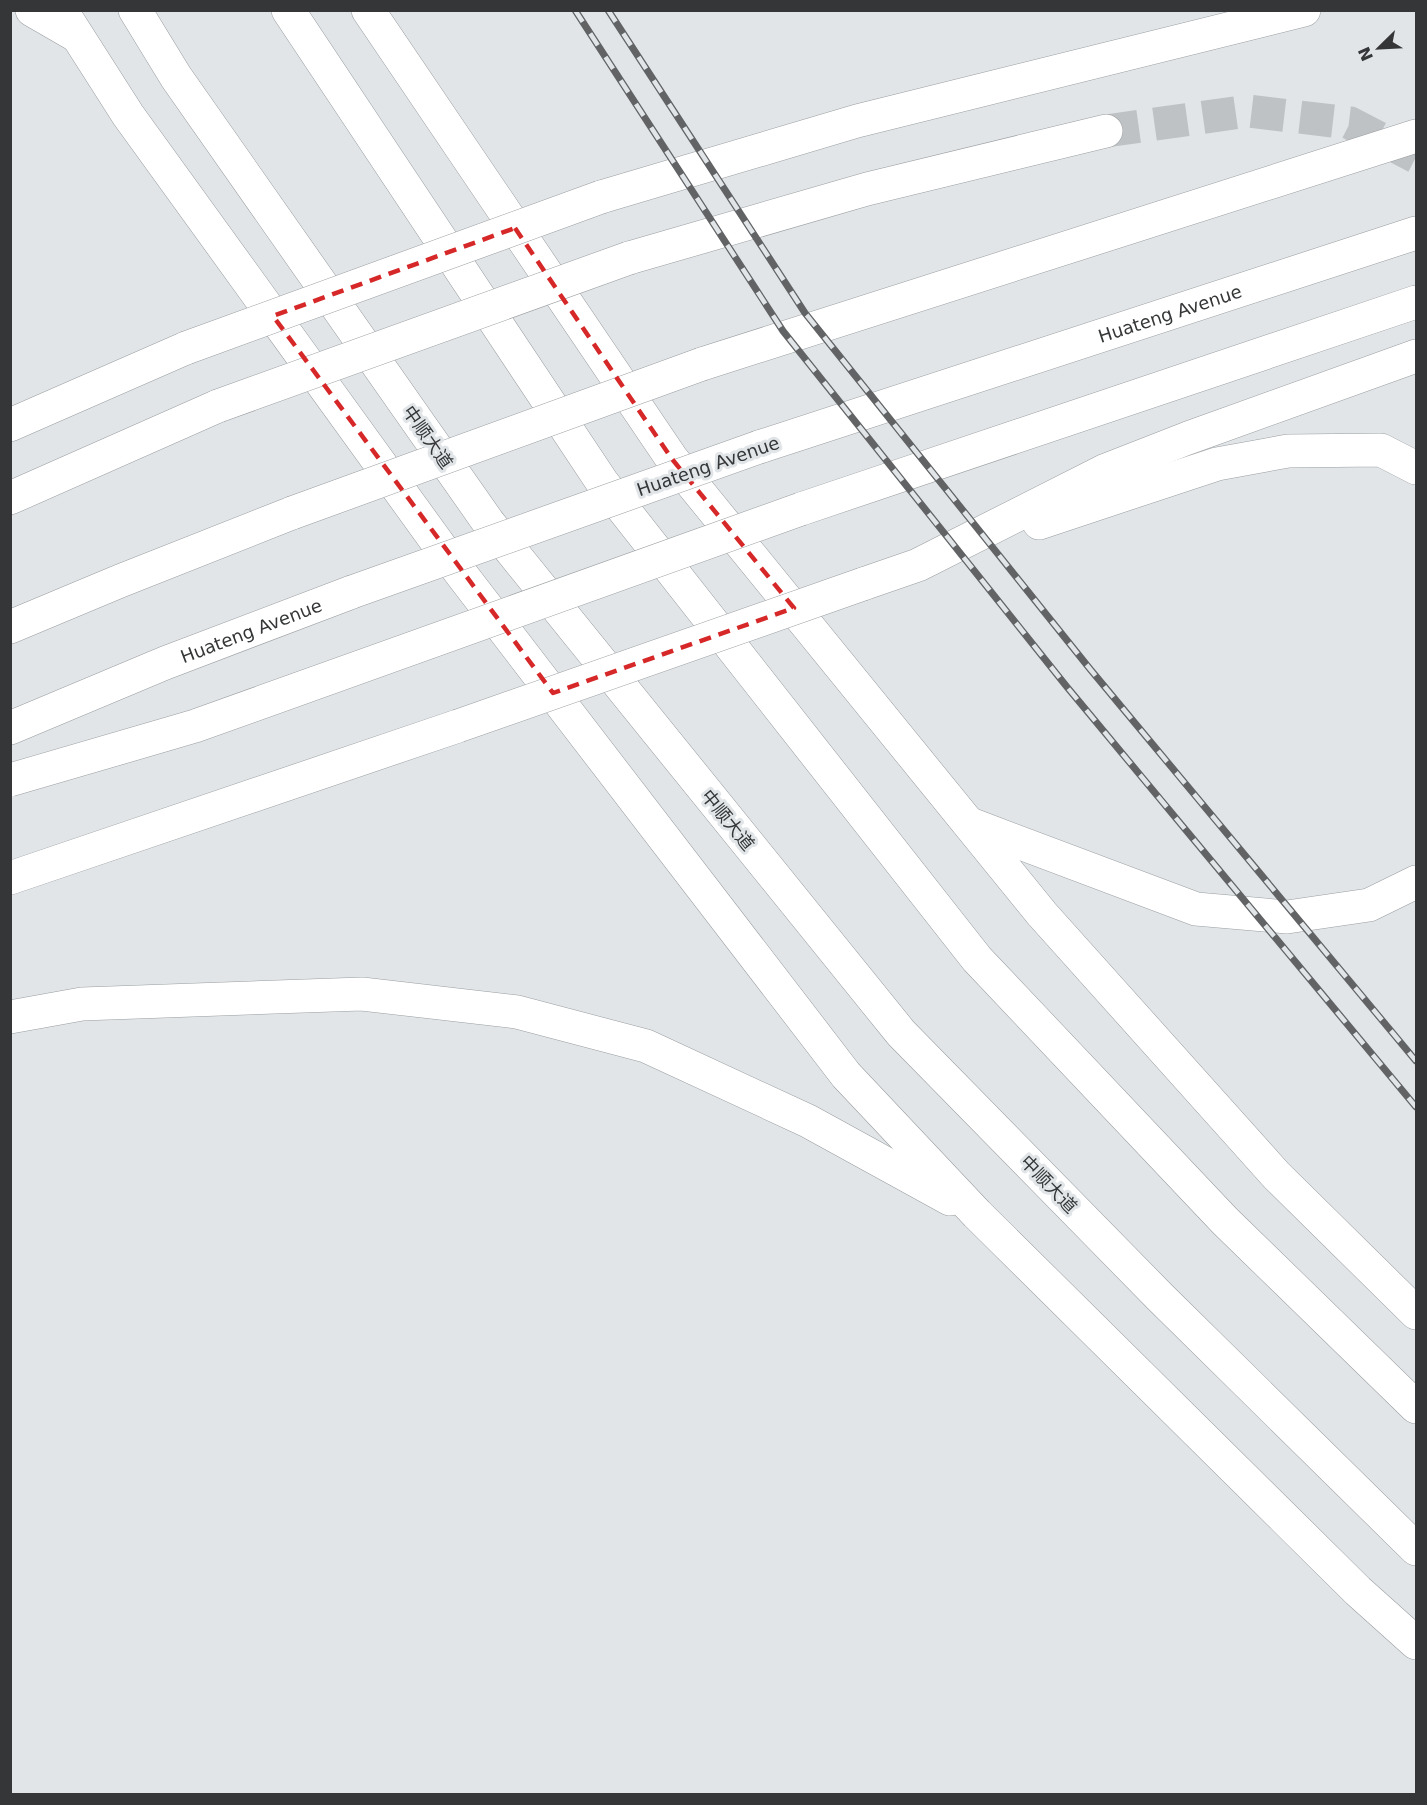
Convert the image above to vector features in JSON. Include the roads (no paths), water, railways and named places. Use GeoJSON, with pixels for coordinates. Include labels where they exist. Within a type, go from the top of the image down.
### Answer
{"type":"FeatureCollection","features":[{"type":"Feature","properties":{"kind":"main road"},"geometry":{"type":"LineString","coordinates":[[32,10],[69,23],[128,115],[439,545],[846,1075],[977,1214],[1358,1591],[1416,1642]]}},
{"type":"Feature","properties":{"kind":"main road","name":"中顺大道"},"geometry":{"type":"LineString","coordinates":[[135,10],[176,77],[488,522],[901,1033],[1151,1288],[1416,1549]]}},
{"type":"Feature","properties":{"kind":"main road"},"geometry":{"type":"LineString","coordinates":[[288,10],[602,482],[977,959],[1225,1221],[1416,1407]]}},
{"type":"Feature","properties":{"kind":"main road"},"geometry":{"type":"LineString","coordinates":[[368,10],[672,459],[1042,914],[1276,1175],[1416,1313]]}},
{"type":"Feature","properties":{"kind":"main road"},"geometry":{"type":"LineString","coordinates":[[10,425],[186,348],[601,196],[856,121],[1304,10]]}},
{"type":"Feature","properties":{"kind":"main road"},"geometry":{"type":"LineString","coordinates":[[10,498],[218,406],[629,258],[867,189],[1106,131]]}},
{"type":"Feature","properties":{"kind":"main road"},"geometry":{"type":"LineString","coordinates":[[10,627],[292,513],[702,364],[1416,136]]}},
{"type":"Feature","properties":{"kind":"main road","name":"Huateng Avenue"},"geometry":{"type":"LineString","coordinates":[[10,728],[165,663],[351,592],[759,447],[1416,233]]}},
{"type":"Feature","properties":{"kind":"main road"},"geometry":{"type":"LineString","coordinates":[[10,780],[195,726],[801,509],[1416,302]]}},
{"type":"Feature","properties":{"kind":"main road"},"geometry":{"type":"LineString","coordinates":[[918,565],[1106,470],[1416,356]]}},
{"type":"Feature","properties":{"kind":"main road"},"geometry":{"type":"LineString","coordinates":[[10,878],[458,726],[1153,484],[1217,464],[1288,451],[1381,450],[1416,468]]}},
{"type":"Feature","properties":{"kind":"main road"},"geometry":{"type":"LineString","coordinates":[[969,823],[1196,909],[1287,917],[1369,905],[1416,882]]}},
{"type":"Feature","properties":{"kind":"main road"},"geometry":{"type":"LineString","coordinates":[[10,1017],[82,1004],[362,994],[517,1012],[646,1047],[808,1121],[977,1214]]}},
{"type":"Feature","properties":{"kind":"tunnel"},"geometry":{"type":"LineString","coordinates":[[1106,131],[1248,111],[1350,123],[1416,157]]}},
{"type":"Feature","properties":{"kind":"railway"},"geometry":{"type":"LineString","coordinates":[[575,10],[783,331],[1067,687],[1416,1107]]}},
{"type":"Feature","properties":{"kind":"railway"},"geometry":{"type":"LineString","coordinates":[[608,10],[805,313],[1090,669],[1416,1061]]}}]}
